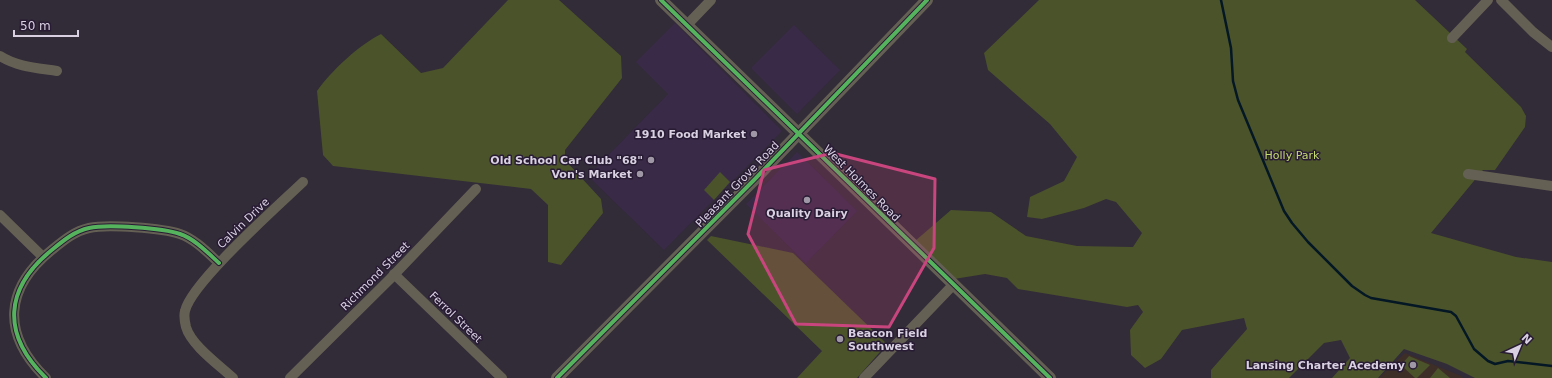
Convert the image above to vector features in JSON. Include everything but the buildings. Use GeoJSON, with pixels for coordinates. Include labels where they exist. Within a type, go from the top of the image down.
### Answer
{"type":"FeatureCollection","features":[{"type":"Feature","properties":{"kind":"street","name":"West Holmes Road"},"geometry":{"type":"LineString","coordinates":[[661,0],[1050,378]]}},
{"type":"Feature","properties":{"kind":"street"},"geometry":{"type":"LineString","coordinates":[[687,25],[711,0]]}},
{"type":"Feature","properties":{"kind":"street","name":"Pleasant Grove Road"},"geometry":{"type":"LineString","coordinates":[[557,378],[799,133],[927,0]]}},
{"type":"Feature","properties":{"kind":"street"},"geometry":{"type":"LineString","coordinates":[[1452,38],[1488,0]]}},
{"type":"Feature","properties":{"kind":"street"},"geometry":{"type":"LineString","coordinates":[[1501,0],[1533,32],[1552,46]]}},
{"type":"Feature","properties":{"kind":"street"},"geometry":{"type":"LineString","coordinates":[[0,57],[28,67],[57,71]]}},
{"type":"Feature","properties":{"kind":"street"},"geometry":{"type":"LineString","coordinates":[[1468,174],[1552,186]]}},
{"type":"Feature","properties":{"kind":"street","name":"Calvin Drive"},"geometry":{"type":"LineString","coordinates":[[233,378],[192,339],[186,327],[184,312],[191,297],[219,263],[303,182]]}},
{"type":"Feature","properties":{"kind":"street","name":"Richmond Street"},"geometry":{"type":"LineString","coordinates":[[290,378],[476,189]]}},
{"type":"Feature","properties":{"kind":"street"},"geometry":{"type":"LineString","coordinates":[[0,215],[43,257]]}},
{"type":"Feature","properties":{"kind":"street"},"geometry":{"type":"LineString","coordinates":[[46,378],[28,358],[20,345],[14,326],[14,302],[20,288],[43,257],[74,233],[90,228],[112,226],[180,234],[200,246],[219,263]]}},
{"type":"Feature","properties":{"kind":"street","name":"Ferrol Street"},"geometry":{"type":"LineString","coordinates":[[394,274],[502,378]]}},
{"type":"Feature","properties":{"kind":"street"},"geometry":{"type":"LineString","coordinates":[[864,378],[953,285]]}},
{"type":"Feature","properties":{"kind":"highlighted area"},"geometry":{"type":"Polygon","coordinates":[[[832,153],[935,179],[934,248],[889,327],[796,324],[748,234],[764,170],[832,153]]]}},
{"type":"Feature","properties":{"kind":"shaded area"},"geometry":{"type":"Polygon","coordinates":[[[675,23],[782,131],[664,250],[588,176],[668,94],[636,62],[675,23]]]}},
{"type":"Feature","properties":{"kind":"shaded area"},"geometry":{"type":"Polygon","coordinates":[[[794,25],[840,70],[797,114],[751,68],[794,25]]]}},
{"type":"Feature","properties":{"kind":"shaded area"},"geometry":{"type":"Polygon","coordinates":[[[797,152],[857,211],[806,263],[746,204],[797,152]]]}},
{"type":"Feature","properties":{"kind":"shaded area","name":"Lansing Charter Acedemy"},"geometry":{"type":"Polygon","coordinates":[[[1405,353],[1461,376],[1463,378],[1379,378],[1405,353]]]}},
{"type":"Feature","properties":{"kind":"green space"},"geometry":{"type":"Polygon","coordinates":[[[508,0],[559,0],[621,56],[622,78],[565,150],[565,160],[601,199],[603,213],[561,265],[548,262],[548,205],[531,189],[333,166],[323,155],[317,91],[338,67],[355,52],[381,34],[421,73],[443,68],[508,0]]]}},
{"type":"Feature","properties":{"kind":"green space","name":"Holly Park"},"geometry":{"type":"Polygon","coordinates":[[[1039,0],[1415,0],[1467,49],[1465,52],[1521,107],[1526,116],[1525,127],[1495,170],[1483,170],[1431,233],[1516,257],[1552,262],[1552,378],[1475,378],[1447,364],[1404,349],[1378,378],[1332,378],[1350,358],[1341,340],[1324,343],[1289,378],[1211,378],[1211,370],[1247,329],[1244,318],[1182,330],[1161,359],[1145,368],[1131,355],[1130,330],[1143,312],[1138,305],[1127,307],[1018,289],[1007,278],[985,274],[954,279],[915,241],[951,210],[991,212],[1026,236],[1077,246],[1133,247],[1142,233],[1116,202],[1106,199],[1084,208],[1042,219],[1027,217],[1030,197],[1064,181],[1077,157],[1050,124],[988,70],[984,53],[1039,0]]]}},
{"type":"Feature","properties":{"kind":"green space"},"geometry":{"type":"Polygon","coordinates":[[[720,172],[730,182],[714,200],[704,190],[720,172]]]}},
{"type":"Feature","properties":{"kind":"green space"},"geometry":{"type":"Polygon","coordinates":[[[711,236],[793,253],[887,344],[857,378],[797,378],[822,351],[707,240],[711,236]]]}},
{"type":"Feature","properties":{"kind":"green space"},"geometry":{"type":"Polygon","coordinates":[[[1409,356],[1430,365],[1417,378],[1415,378],[1401,365],[1409,356]]]}},
{"type":"Feature","properties":{"kind":"green space"},"geometry":{"type":"Polygon","coordinates":[[[1438,368],[1450,378],[1430,378],[1438,368]]]}},
{"type":"Feature","properties":{"kind":"waterway"},"geometry":{"type":"LineString","coordinates":[[1221,0],[1231,48],[1233,81],[1238,100],[1284,211],[1308,242],[1352,286],[1371,298],[1451,312],[1456,316],[1474,349],[1488,361],[1495,364],[1508,361],[1552,366]]}},
{"type":"Feature","properties":{"kind":"cycle path"},"geometry":{"type":"LineString","coordinates":[[661,0],[1050,378]]}},
{"type":"Feature","properties":{"kind":"cycle path"},"geometry":{"type":"LineString","coordinates":[[557,378],[754,180],[927,0]]}},
{"type":"Feature","properties":{"kind":"cycle path"},"geometry":{"type":"LineString","coordinates":[[46,378],[31,361],[21,345],[16,328],[14,312],[17,295],[25,279],[37,264],[61,242],[70,236],[84,229],[108,226],[161,230],[186,236],[219,263]]}},
{"type":"Feature","properties":{"kind":"place","name":"1910 Food Market"},"geometry":{"type":"Point","coordinates":[754,134]}},
{"type":"Feature","properties":{"kind":"place","name":"Old School Car Club \"68\""},"geometry":{"type":"Point","coordinates":[651,160]}},
{"type":"Feature","properties":{"kind":"place","name":"Von's Market"},"geometry":{"type":"Point","coordinates":[640,174]}},
{"type":"Feature","properties":{"kind":"place","name":"Quality Dairy"},"geometry":{"type":"Point","coordinates":[807,200]}},
{"type":"Feature","properties":{"kind":"place","name":"Beacon Field Southwest"},"geometry":{"type":"Point","coordinates":[840,339]}},
{"type":"Feature","properties":{"kind":"place","name":"Lansing Charter Acedemy"},"geometry":{"type":"Point","coordinates":[1413,365]}}]}
